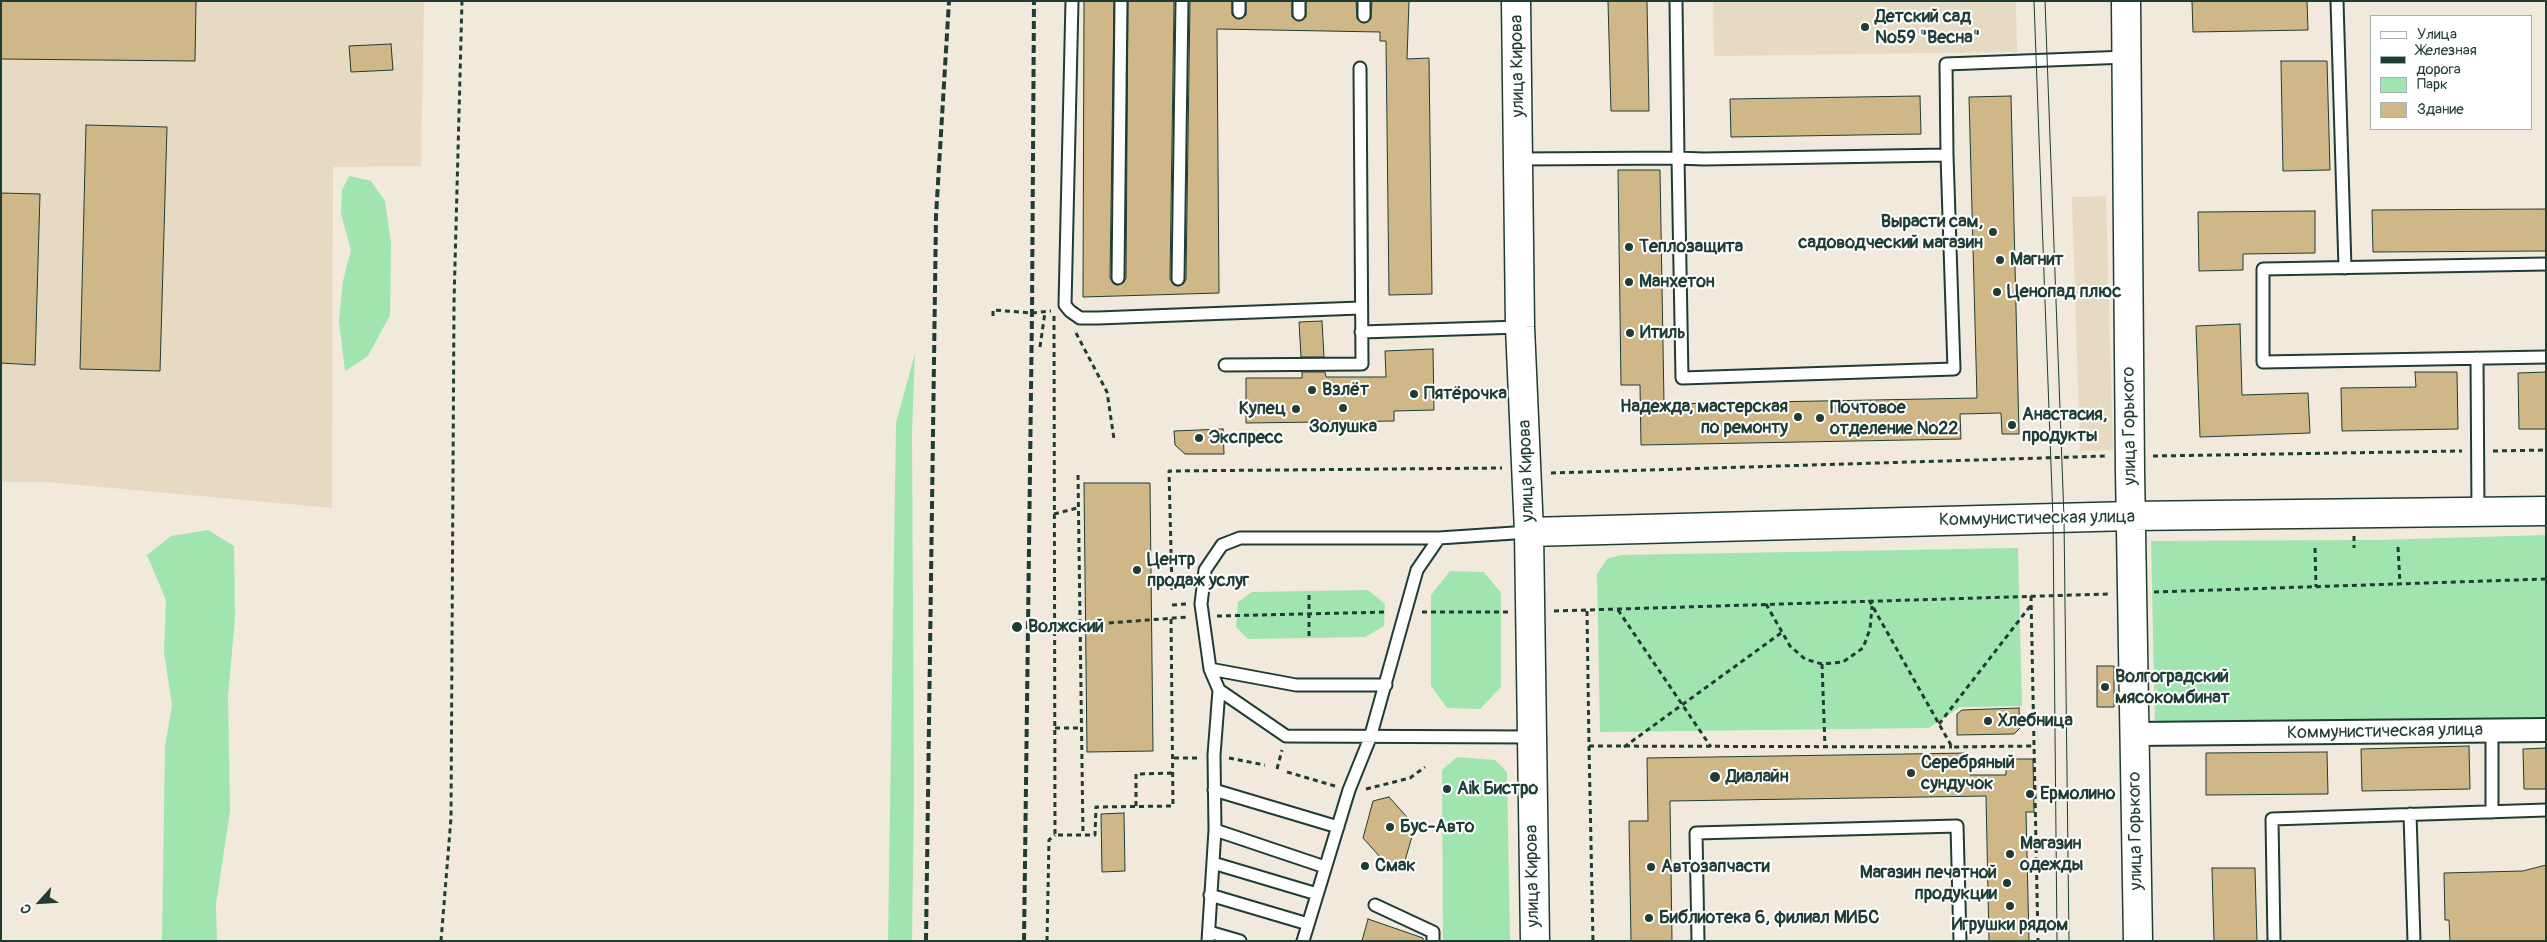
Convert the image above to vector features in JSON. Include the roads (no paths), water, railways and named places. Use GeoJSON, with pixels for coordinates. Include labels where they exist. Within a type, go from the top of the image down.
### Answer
{"type":"FeatureCollection","features":[{"type":"Feature","properties":{"kind":"street","name":"улица Кирова"},"geometry":{"type":"LineString","coordinates":[[1516,1],[1520,327],[1531,612],[1531,737],[1535,941]]}},
{"type":"Feature","properties":{"kind":"street","name":"улица Горького"},"geometry":{"type":"LineString","coordinates":[[2126,1],[2130,456],[2138,941]]}},
{"type":"Feature","properties":{"kind":"street","name":"Коммунистическая улица"},"geometry":{"type":"LineString","coordinates":[[1529,532],[2131,516],[2546,511]]}},
{"type":"Feature","properties":{"kind":"street","name":"Коммунистическая улица"},"geometry":{"type":"LineString","coordinates":[[2135,734],[2546,730]]}},
{"type":"Feature","properties":{"kind":"lane"},"geometry":{"type":"LineString","coordinates":[[1072,1],[1065,305],[1080,318],[1360,308]]}},
{"type":"Feature","properties":{"kind":"lane"},"geometry":{"type":"LineString","coordinates":[[1118,278],[1121,1]]}},
{"type":"Feature","properties":{"kind":"lane"},"geometry":{"type":"LineString","coordinates":[[1178,278],[1182,1]]}},
{"type":"Feature","properties":{"kind":"lane"},"geometry":{"type":"LineString","coordinates":[[1299,14],[1300,1]]}},
{"type":"Feature","properties":{"kind":"lane"},"geometry":{"type":"LineString","coordinates":[[1364,1],[1364,16]]}},
{"type":"Feature","properties":{"kind":"lane"},"geometry":{"type":"LineString","coordinates":[[1676,1],[1682,378],[1954,369],[1946,64],[2127,57]]}},
{"type":"Feature","properties":{"kind":"lane"},"geometry":{"type":"LineString","coordinates":[[2337,1],[2345,268]]}},
{"type":"Feature","properties":{"kind":"lane"},"geometry":{"type":"LineString","coordinates":[[1225,365],[1362,364],[1360,308],[1360,68]]}},
{"type":"Feature","properties":{"kind":"lane"},"geometry":{"type":"LineString","coordinates":[[1519,159],[1947,155]]}},
{"type":"Feature","properties":{"kind":"lane"},"geometry":{"type":"LineString","coordinates":[[2546,264],[2263,269],[2263,362],[2546,357]]}},
{"type":"Feature","properties":{"kind":"lane"},"geometry":{"type":"LineString","coordinates":[[1361,332],[1520,327]]}},
{"type":"Feature","properties":{"kind":"lane"},"geometry":{"type":"LineString","coordinates":[[2477,358],[2478,512]]}},
{"type":"Feature","properties":{"kind":"lane"},"geometry":{"type":"LineString","coordinates":[[1240,941],[1209,936],[1215,830],[1214,790],[1219,690],[1210,669],[1201,616],[1205,570],[1222,545],[1240,538],[1439,538],[1529,532]]}},
{"type":"Feature","properties":{"kind":"lane"},"geometry":{"type":"LineString","coordinates":[[1303,941],[1350,790],[1370,738],[1417,570],[1439,538]]}},
{"type":"Feature","properties":{"kind":"lane"},"geometry":{"type":"LineString","coordinates":[[1210,669],[1296,685],[1386,685]]}},
{"type":"Feature","properties":{"kind":"lane"},"geometry":{"type":"LineString","coordinates":[[1219,690],[1286,736],[1370,738],[1531,737]]}},
{"type":"Feature","properties":{"kind":"lane"},"geometry":{"type":"LineString","coordinates":[[2492,731],[2492,812]]}},
{"type":"Feature","properties":{"kind":"lane"},"geometry":{"type":"LineString","coordinates":[[1214,790],[1338,827]]}},
{"type":"Feature","properties":{"kind":"lane"},"geometry":{"type":"LineString","coordinates":[[2274,941],[2272,819],[2546,810]]}},
{"type":"Feature","properties":{"kind":"lane"},"geometry":{"type":"LineString","coordinates":[[2410,814],[2414,941]]}},
{"type":"Feature","properties":{"kind":"lane"},"geometry":{"type":"LineString","coordinates":[[1698,941],[1696,833],[1957,826],[1960,941]]}},
{"type":"Feature","properties":{"kind":"lane"},"geometry":{"type":"LineString","coordinates":[[1215,830],[1325,867]]}},
{"type":"Feature","properties":{"kind":"lane"},"geometry":{"type":"LineString","coordinates":[[1213,863],[1317,894]]}},
{"type":"Feature","properties":{"kind":"lane"},"geometry":{"type":"LineString","coordinates":[[1210,895],[1308,924]]}},
{"type":"Feature","properties":{"kind":"lane"},"geometry":{"type":"LineString","coordinates":[[1375,905],[1433,932],[1433,941]]}},
{"type":"Feature","properties":{"kind":"tram line"},"geometry":{"type":"LineString","coordinates":[[2034,1],[2053,519],[2057,941]]}},
{"type":"Feature","properties":{"kind":"tram line"},"geometry":{"type":"LineString","coordinates":[[2045,1],[2064,518],[2069,941]]}},
{"type":"Feature","properties":{"kind":"railway"},"geometry":{"type":"LineString","coordinates":[[926,941],[936,216],[949,1]]}},
{"type":"Feature","properties":{"kind":"railway"},"geometry":{"type":"LineString","coordinates":[[1024,941],[1034,1]]}},
{"type":"Feature","properties":{"kind":"place","name":"Детский сад №59 \"Весна\""},"geometry":{"type":"Point","coordinates":[1865,27]}},
{"type":"Feature","properties":{"kind":"place","name":"Вырасти сам, садоводческий магазин"},"geometry":{"type":"Point","coordinates":[1993,232]}},
{"type":"Feature","properties":{"kind":"place","name":"Теплозащита"},"geometry":{"type":"Point","coordinates":[1629,247]}},
{"type":"Feature","properties":{"kind":"place","name":"Магнит"},"geometry":{"type":"Point","coordinates":[2000,260]}},
{"type":"Feature","properties":{"kind":"place","name":"Манхетон"},"geometry":{"type":"Point","coordinates":[1629,282]}},
{"type":"Feature","properties":{"kind":"place","name":"Ценопад плюс"},"geometry":{"type":"Point","coordinates":[1997,292]}},
{"type":"Feature","properties":{"kind":"place","name":"Итиль"},"geometry":{"type":"Point","coordinates":[1630,333]}},
{"type":"Feature","properties":{"kind":"place","name":"Взлёт"},"geometry":{"type":"Point","coordinates":[1312,390]}},
{"type":"Feature","properties":{"kind":"place","name":"Пятёрочка"},"geometry":{"type":"Point","coordinates":[1414,394]}},
{"type":"Feature","properties":{"kind":"place","name":"Золушка"},"geometry":{"type":"Point","coordinates":[1343,408]}},
{"type":"Feature","properties":{"kind":"place","name":"Купец"},"geometry":{"type":"Point","coordinates":[1296,409]}},
{"type":"Feature","properties":{"kind":"place","name":"Надежда, мастерская по ремонту"},"geometry":{"type":"Point","coordinates":[1798,417]}},
{"type":"Feature","properties":{"kind":"place","name":"Почтовое отделение №22"},"geometry":{"type":"Point","coordinates":[1820,418]}},
{"type":"Feature","properties":{"kind":"place","name":"Анастасия, продукты"},"geometry":{"type":"Point","coordinates":[2012,425]}},
{"type":"Feature","properties":{"kind":"place","name":"Экспресс"},"geometry":{"type":"Point","coordinates":[1199,438]}},
{"type":"Feature","properties":{"kind":"place","name":"Центр продаж услуг"},"geometry":{"type":"Point","coordinates":[1137,570]}},
{"type":"Feature","properties":{"kind":"place","name":"Волжский"},"geometry":{"type":"Point","coordinates":[1017,627]}},
{"type":"Feature","properties":{"kind":"place","name":"Волгоградский мясокомбинат"},"geometry":{"type":"Point","coordinates":[2105,687]}},
{"type":"Feature","properties":{"kind":"place","name":"Хлебница"},"geometry":{"type":"Point","coordinates":[1988,721]}},
{"type":"Feature","properties":{"kind":"place","name":"Серебряный сундучок"},"geometry":{"type":"Point","coordinates":[1911,773]}},
{"type":"Feature","properties":{"kind":"place","name":"Диалайн"},"geometry":{"type":"Point","coordinates":[1715,777]}},
{"type":"Feature","properties":{"kind":"place","name":"Aik Бистро"},"geometry":{"type":"Point","coordinates":[1447,789]}},
{"type":"Feature","properties":{"kind":"place","name":"Ермолино"},"geometry":{"type":"Point","coordinates":[2030,794]}},
{"type":"Feature","properties":{"kind":"place","name":"Бус-Авто"},"geometry":{"type":"Point","coordinates":[1390,827]}},
{"type":"Feature","properties":{"kind":"place","name":"Магазин одежды"},"geometry":{"type":"Point","coordinates":[2010,854]}},
{"type":"Feature","properties":{"kind":"place","name":"Смак"},"geometry":{"type":"Point","coordinates":[1365,866]}},
{"type":"Feature","properties":{"kind":"place","name":"Автозапчасти"},"geometry":{"type":"Point","coordinates":[1651,867]}},
{"type":"Feature","properties":{"kind":"place","name":"Магазин печатной продукции"},"geometry":{"type":"Point","coordinates":[2007,883]}},
{"type":"Feature","properties":{"kind":"place","name":"Игрушки рядом"},"geometry":{"type":"Point","coordinates":[2010,906]}},
{"type":"Feature","properties":{"kind":"place","name":"Библиотека 6, филиал МИБС"},"geometry":{"type":"Point","coordinates":[1649,918]}}]}
